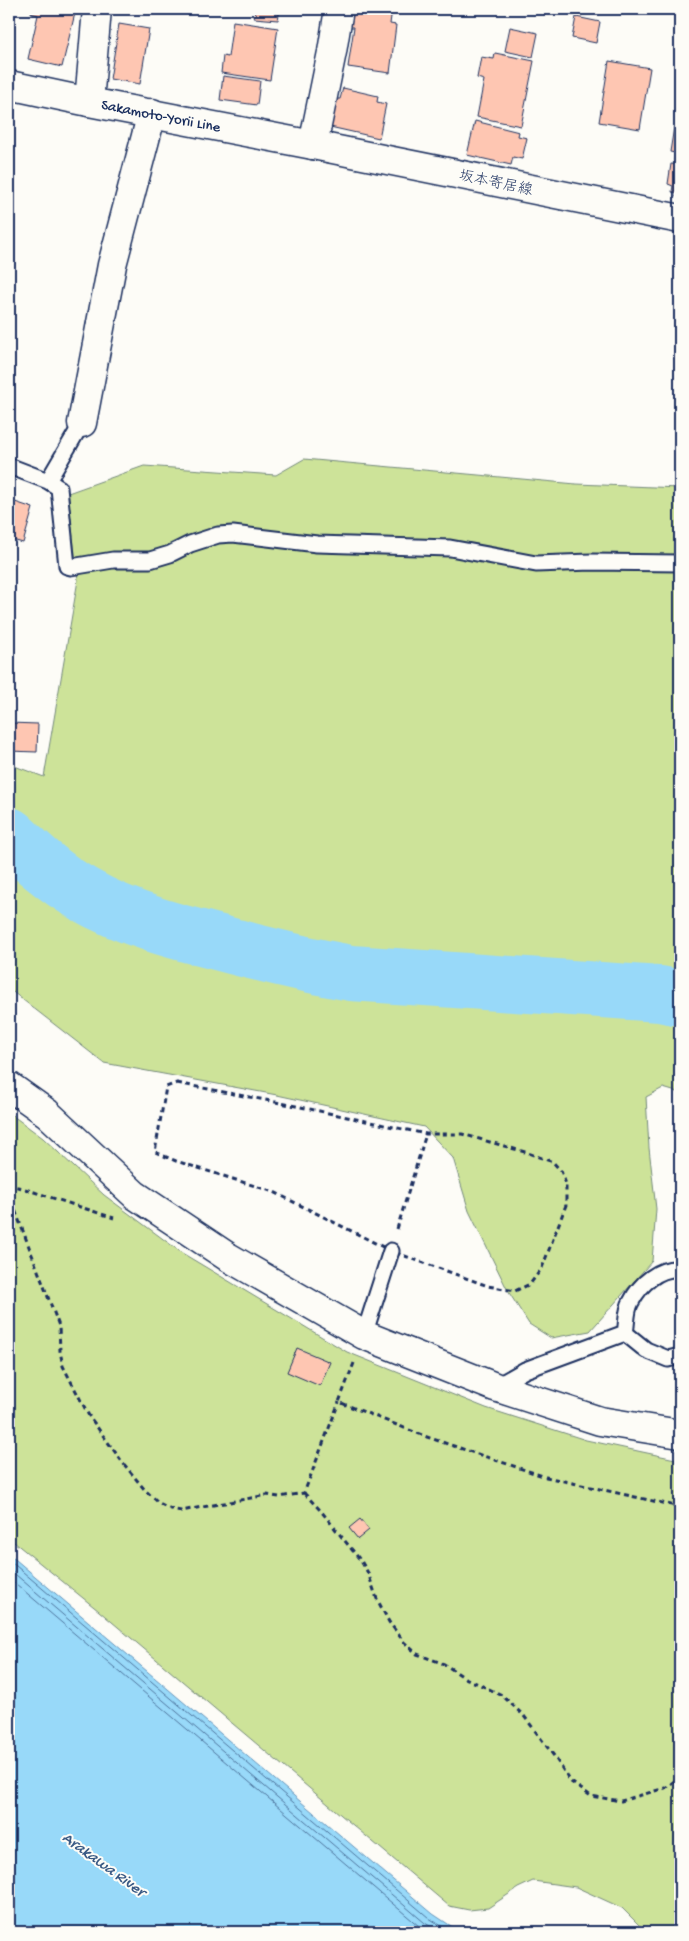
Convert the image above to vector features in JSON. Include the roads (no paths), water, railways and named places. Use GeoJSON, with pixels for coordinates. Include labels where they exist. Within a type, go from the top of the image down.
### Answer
{"type":"FeatureCollection","features":[{"type":"Feature","properties":{"kind":"street"},"geometry":{"type":"LineString","coordinates":[[89,102],[97,9]]}},
{"type":"Feature","properties":{"kind":"street"},"geometry":{"type":"LineString","coordinates":[[313,145],[339,9]]}},
{"type":"Feature","properties":{"kind":"street","name":"Sakamoto-Yorii Line"},"geometry":{"type":"LineString","coordinates":[[9,84],[89,102],[313,145]]}},
{"type":"Feature","properties":{"kind":"street"},"geometry":{"type":"LineString","coordinates":[[82,423],[112,265],[152,113]]}},
{"type":"Feature","properties":{"kind":"street","name":"坂本寄居線"},"geometry":{"type":"LineString","coordinates":[[313,145],[680,219]]}},
{"type":"Feature","properties":{"kind":"street"},"geometry":{"type":"LineString","coordinates":[[9,1086],[46,1113],[135,1195],[228,1257],[364,1335],[495,1387],[600,1421],[680,1434]]}},
{"type":"Feature","properties":{"kind":"lane"},"geometry":{"type":"LineString","coordinates":[[48,481],[82,423]]}},
{"type":"Feature","properties":{"kind":"lane"},"geometry":{"type":"LineString","coordinates":[[9,466],[48,481],[58,488],[67,566],[70,567],[113,560],[150,560],[210,538],[233,534],[317,544],[450,548],[536,564],[591,562],[680,563]]}},
{"type":"Feature","properties":{"kind":"lane"},"geometry":{"type":"LineString","coordinates":[[364,1335],[392,1246]]}},
{"type":"Feature","properties":{"kind":"lane"},"geometry":{"type":"LineString","coordinates":[[625,1333],[630,1303],[648,1278],[673,1268],[680,1269]]}},
{"type":"Feature","properties":{"kind":"lane"},"geometry":{"type":"LineString","coordinates":[[625,1333],[646,1350],[668,1359],[680,1356]]}},
{"type":"Feature","properties":{"kind":"lane"},"geometry":{"type":"LineString","coordinates":[[495,1387],[526,1370],[625,1333]]}},
{"type":"Feature","properties":{"kind":"water","name":"Arakawa River"},"geometry":{"type":"Polygon","coordinates":[[[9,1554],[433,1914],[460,1932],[9,1932],[9,1554]]]}},
{"type":"Feature","properties":{"kind":"waterway"},"geometry":{"type":"LineString","coordinates":[[9,835],[53,874],[83,894],[119,912],[158,926],[279,958],[351,973],[660,994],[680,998]]}}]}
